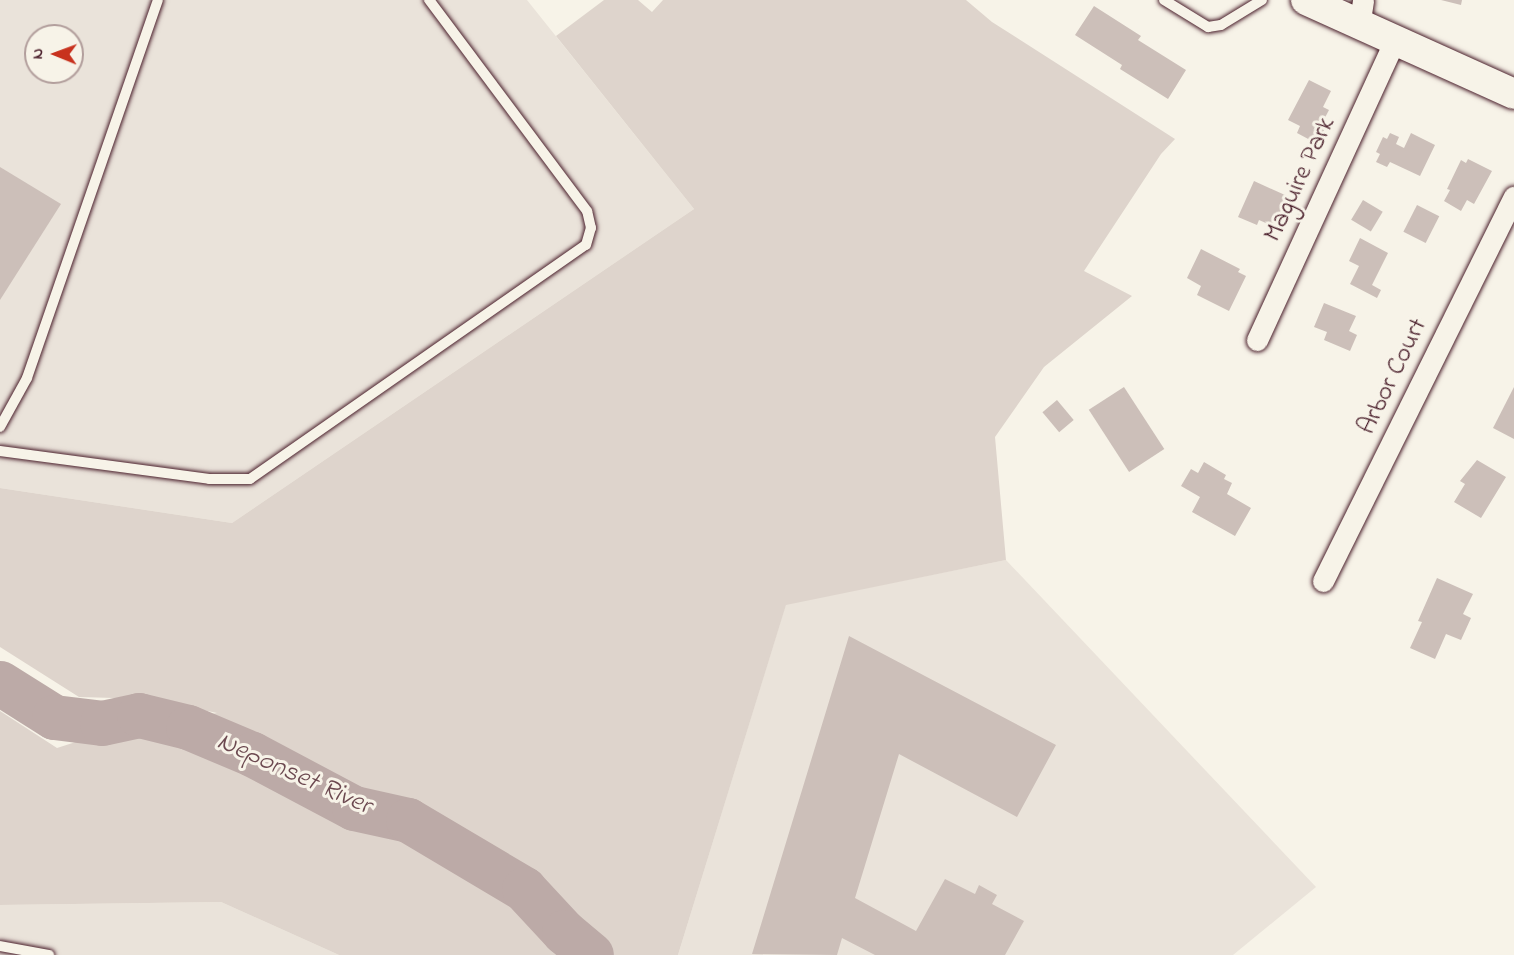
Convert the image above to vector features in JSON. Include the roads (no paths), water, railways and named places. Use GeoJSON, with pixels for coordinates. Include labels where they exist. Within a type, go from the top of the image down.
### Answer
{"type":"FeatureCollection","features":[{"type":"Feature","properties":{"kind":"street"},"geometry":{"type":"LineString","coordinates":[[1306,0],[1361,13],[1394,42],[1514,94]]}},
{"type":"Feature","properties":{"kind":"street","name":"Maguire Park"},"geometry":{"type":"LineString","coordinates":[[1257,340],[1394,42]]}},
{"type":"Feature","properties":{"kind":"street","name":"Arbor Court"},"geometry":{"type":"LineString","coordinates":[[1323,581],[1514,197]]}},
{"type":"Feature","properties":{"kind":"lane"},"geometry":{"type":"LineString","coordinates":[[0,427],[27,378],[158,0]]}},
{"type":"Feature","properties":{"kind":"lane"},"geometry":{"type":"LineString","coordinates":[[0,451],[209,479],[250,479],[586,245],[591,228],[587,211],[429,0]]}},
{"type":"Feature","properties":{"kind":"lane"},"geometry":{"type":"LineString","coordinates":[[1164,0],[1208,27],[1221,25],[1262,0]]}},
{"type":"Feature","properties":{"kind":"lane"},"geometry":{"type":"LineString","coordinates":[[0,945],[49,955]]}},
{"type":"Feature","properties":{"kind":"waterway","name":"Neponset River"},"geometry":{"type":"LineString","coordinates":[[0,683],[54,717],[102,723],[139,715],[188,727],[252,754],[354,808],[408,820],[524,889],[564,932],[591,955]]}}]}
